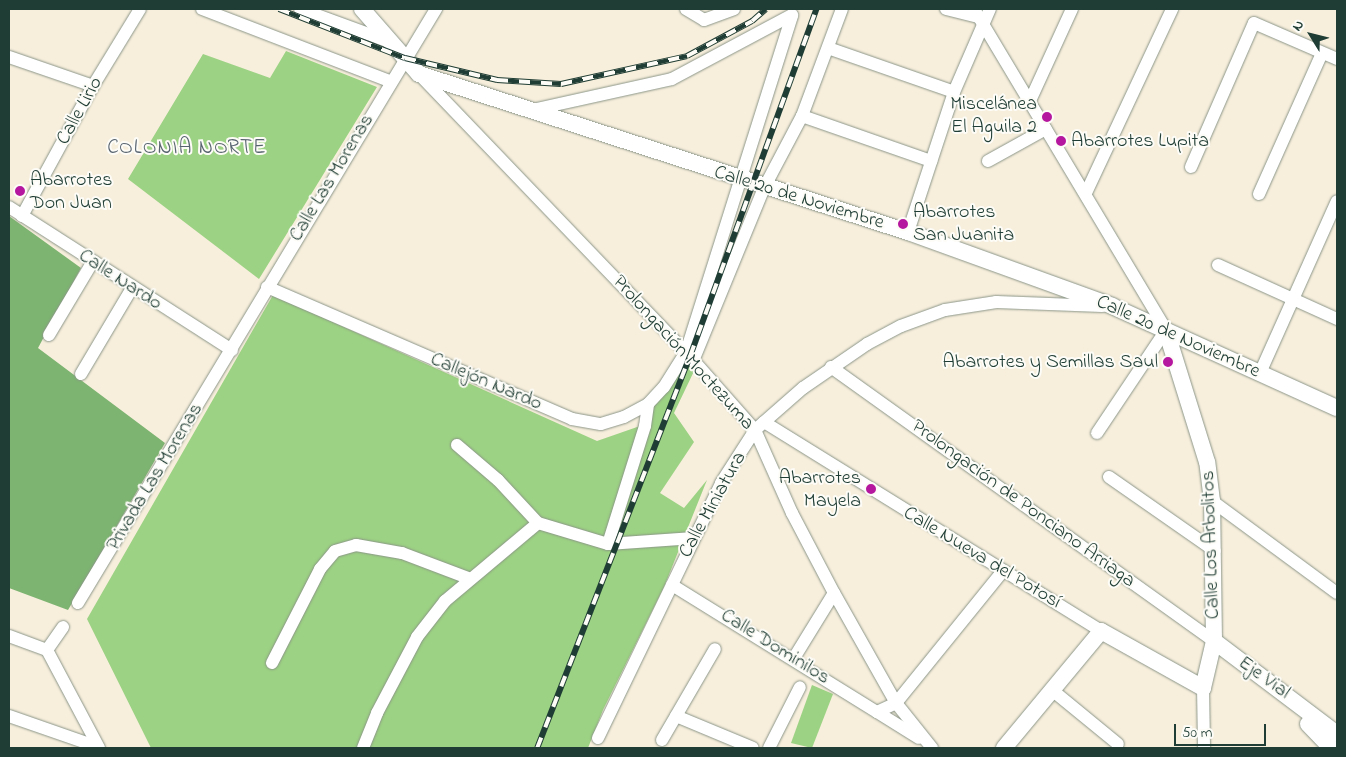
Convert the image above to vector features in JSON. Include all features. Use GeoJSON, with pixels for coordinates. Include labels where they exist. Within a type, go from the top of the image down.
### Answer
{"type":"FeatureCollection","features":[{"type":"Feature","properties":{"kind":"main road","name":"Prolongación Moctezuma"},"geometry":{"type":"LineString","coordinates":[[362,9],[419,74]]}},
{"type":"Feature","properties":{"kind":"main road","name":"Calle 20 de Noviembre"},"geometry":{"type":"LineString","coordinates":[[419,74],[764,188],[908,232],[1112,306],[1337,408]]}},
{"type":"Feature","properties":{"kind":"main road","name":"Calle Los Arbolitos"},"geometry":{"type":"LineString","coordinates":[[1166,330],[1205,453],[1212,501],[1215,551],[1214,641],[1203,688]]}},
{"type":"Feature","properties":{"kind":"main road","name":"Calle Nueva del Potosí"},"geometry":{"type":"LineString","coordinates":[[1101,631],[1203,688]]}},
{"type":"Feature","properties":{"kind":"main road"},"geometry":{"type":"LineString","coordinates":[[1004,748],[1101,631]]}},
{"type":"Feature","properties":{"kind":"main road","name":"Eje Vial"},"geometry":{"type":"LineString","coordinates":[[1214,641],[1280,689],[1335,741]]}},
{"type":"Feature","properties":{"kind":"street","name":"Calle Lirio"},"geometry":{"type":"LineString","coordinates":[[22,216],[93,86],[140,9]]}},
{"type":"Feature","properties":{"kind":"street"},"geometry":{"type":"LineString","coordinates":[[202,9],[390,81]]}},
{"type":"Feature","properties":{"kind":"street"},"geometry":{"type":"LineString","coordinates":[[300,9],[390,42]]}},
{"type":"Feature","properties":{"kind":"street","name":"Calle Las Morenas"},"geometry":{"type":"LineString","coordinates":[[232,350],[267,287],[390,81],[436,9]]}},
{"type":"Feature","properties":{"kind":"street"},"geometry":{"type":"LineString","coordinates":[[686,9],[704,20],[734,9]]}},
{"type":"Feature","properties":{"kind":"street"},"geometry":{"type":"LineString","coordinates":[[690,356],[764,188],[802,116],[842,9]]}},
{"type":"Feature","properties":{"kind":"street"},"geometry":{"type":"LineString","coordinates":[[946,9],[979,16]]}},
{"type":"Feature","properties":{"kind":"street"},"geometry":{"type":"LineString","coordinates":[[908,232],[979,16],[990,9]]}},
{"type":"Feature","properties":{"kind":"street"},"geometry":{"type":"LineString","coordinates":[[1029,103],[1072,9]]}},
{"type":"Feature","properties":{"kind":"street"},"geometry":{"type":"LineString","coordinates":[[1086,193],[1172,9]]}},
{"type":"Feature","properties":{"kind":"street"},"geometry":{"type":"LineString","coordinates":[[532,110],[672,79],[792,14],[740,180],[690,356]]}},
{"type":"Feature","properties":{"kind":"street","name":"Calle Los Arbolitos"},"geometry":{"type":"LineString","coordinates":[[979,16],[1029,103],[1086,193],[1166,330]]}},
{"type":"Feature","properties":{"kind":"street"},"geometry":{"type":"LineString","coordinates":[[1191,167],[1254,23],[1337,59]]}},
{"type":"Feature","properties":{"kind":"street"},"geometry":{"type":"LineString","coordinates":[[828,48],[954,92]]}},
{"type":"Feature","properties":{"kind":"street"},"geometry":{"type":"LineString","coordinates":[[1259,194],[1322,53]]}},
{"type":"Feature","properties":{"kind":"street"},"geometry":{"type":"LineString","coordinates":[[9,57],[93,86]]}},
{"type":"Feature","properties":{"kind":"street","name":"Prolongación Moctezuma"},"geometry":{"type":"LineString","coordinates":[[419,74],[690,356],[760,426],[792,513],[834,593],[896,703],[929,745]]}},
{"type":"Feature","properties":{"kind":"street"},"geometry":{"type":"LineString","coordinates":[[802,116],[931,161]]}},
{"type":"Feature","properties":{"kind":"street"},"geometry":{"type":"LineString","coordinates":[[988,161],[1046,128]]}},
{"type":"Feature","properties":{"kind":"street"},"geometry":{"type":"LineString","coordinates":[[1260,373],[1294,300],[1332,227],[1337,202]]}},
{"type":"Feature","properties":{"kind":"street","name":"Calle Nardo"},"geometry":{"type":"LineString","coordinates":[[9,206],[92,263],[232,350]]}},
{"type":"Feature","properties":{"kind":"street"},"geometry":{"type":"LineString","coordinates":[[50,335],[92,263]]}},
{"type":"Feature","properties":{"kind":"street"},"geometry":{"type":"LineString","coordinates":[[1218,265],[1337,319]]}},
{"type":"Feature","properties":{"kind":"street","name":"Callejón Nardo"},"geometry":{"type":"LineString","coordinates":[[267,287],[572,419],[601,424],[624,417],[648,404],[690,356]]}},
{"type":"Feature","properties":{"kind":"street"},"geometry":{"type":"LineString","coordinates":[[81,374],[132,288]]}},
{"type":"Feature","properties":{"kind":"street","name":"Calle Miniatura"},"geometry":{"type":"LineString","coordinates":[[598,738],[721,483],[760,426],[831,368],[901,326],[945,310],[996,302],[1112,306]]}},
{"type":"Feature","properties":{"kind":"street"},"geometry":{"type":"LineString","coordinates":[[1097,433],[1166,330]]}},
{"type":"Feature","properties":{"kind":"street","name":"Privada Las Morenas"},"geometry":{"type":"LineString","coordinates":[[78,603],[232,350]]}},
{"type":"Feature","properties":{"kind":"street","name":"Prolongación de Ponciano Arriaga"},"geometry":{"type":"LineString","coordinates":[[831,368],[1214,641]]}},
{"type":"Feature","properties":{"kind":"street"},"geometry":{"type":"LineString","coordinates":[[608,544],[645,426],[648,404]]}},
{"type":"Feature","properties":{"kind":"street","name":"Calle Nueva del Potosí"},"geometry":{"type":"LineString","coordinates":[[760,426],[1101,631]]}},
{"type":"Feature","properties":{"kind":"street"},"geometry":{"type":"LineString","coordinates":[[457,445],[498,480],[538,523],[608,544],[694,538]]}},
{"type":"Feature","properties":{"kind":"street"},"geometry":{"type":"LineString","coordinates":[[1110,477],[1215,551]]}},
{"type":"Feature","properties":{"kind":"street"},"geometry":{"type":"LineString","coordinates":[[1212,501],[1337,593]]}},
{"type":"Feature","properties":{"kind":"street"},"geometry":{"type":"LineString","coordinates":[[363,748],[377,713],[418,637],[445,601],[468,578],[538,523]]}},
{"type":"Feature","properties":{"kind":"street"},"geometry":{"type":"LineString","coordinates":[[272,663],[320,569],[334,550],[356,545],[402,553],[468,578]]}},
{"type":"Feature","properties":{"kind":"street"},"geometry":{"type":"LineString","coordinates":[[877,712],[896,703],[1003,571]]}},
{"type":"Feature","properties":{"kind":"street","name":"Calle Dominilos"},"geometry":{"type":"LineString","coordinates":[[672,585],[794,658],[929,745]]}},
{"type":"Feature","properties":{"kind":"street"},"geometry":{"type":"LineString","coordinates":[[794,658],[834,593]]}},
{"type":"Feature","properties":{"kind":"street"},"geometry":{"type":"LineString","coordinates":[[47,650],[63,627]]}},
{"type":"Feature","properties":{"kind":"street"},"geometry":{"type":"LineString","coordinates":[[9,636],[47,650],[99,748]]}},
{"type":"Feature","properties":{"kind":"street"},"geometry":{"type":"LineString","coordinates":[[662,740],[716,649]]}},
{"type":"Feature","properties":{"kind":"street"},"geometry":{"type":"LineString","coordinates":[[769,748],[800,687]]}},
{"type":"Feature","properties":{"kind":"street","name":"Calle Los Arbolitos"},"geometry":{"type":"LineString","coordinates":[[1203,688],[1204,748]]}},
{"type":"Feature","properties":{"kind":"street"},"geometry":{"type":"LineString","coordinates":[[1052,690],[1118,744]]}},
{"type":"Feature","properties":{"kind":"street"},"geometry":{"type":"LineString","coordinates":[[9,716],[99,748]]}},
{"type":"Feature","properties":{"kind":"street"},"geometry":{"type":"LineString","coordinates":[[676,716],[752,748]]}},
{"type":"Feature","properties":{"kind":"green space"},"geometry":{"type":"Polygon","coordinates":[[[286,51],[377,87],[259,279],[128,179],[203,54],[270,78],[286,51]]]}},
{"type":"Feature","properties":{"kind":"green space"},"geometry":{"type":"Polygon","coordinates":[[[9,216],[81,268],[38,348],[165,443],[68,610],[9,588],[9,216]]]}},
{"type":"Feature","properties":{"kind":"green space"},"geometry":{"type":"Polygon","coordinates":[[[273,295],[597,441],[640,426],[684,358],[696,367],[674,413],[694,442],[660,493],[684,508],[707,480],[664,587],[603,710],[588,748],[151,748],[87,619],[273,295]]]}},
{"type":"Feature","properties":{"kind":"green space"},"geometry":{"type":"Polygon","coordinates":[[[812,685],[833,694],[812,748],[791,743],[812,685]]]}},
{"type":"Feature","properties":{"kind":"railway"},"geometry":{"type":"LineString","coordinates":[[279,9],[405,58],[497,80],[561,84],[687,56],[752,21],[766,9]]}},
{"type":"Feature","properties":{"kind":"railway"},"geometry":{"type":"LineString","coordinates":[[537,748],[690,356],[816,9]]}},
{"type":"Feature","properties":{"kind":"place","name":"Miscelánea El Aguila 2"},"geometry":{"type":"Point","coordinates":[1047,117]}},
{"type":"Feature","properties":{"kind":"place","name":"Abarrotes Lupita"},"geometry":{"type":"Point","coordinates":[1061,141]}},
{"type":"Feature","properties":{"kind":"place","name":"Abarrotes Don Juan"},"geometry":{"type":"Point","coordinates":[20,191]}},
{"type":"Feature","properties":{"kind":"place","name":"Abarrotes San Juanita"},"geometry":{"type":"Point","coordinates":[903,224]}},
{"type":"Feature","properties":{"kind":"place","name":"Abarrotes y Semillas Saul"},"geometry":{"type":"Point","coordinates":[1168,362]}},
{"type":"Feature","properties":{"kind":"place","name":"Abarrotes Mayela"},"geometry":{"type":"Point","coordinates":[871,489]}},
{"type":"Feature","properties":{"kind":"district","name":"COLONIA NORTE"},"geometry":{"type":"Point","coordinates":[187,148]}}]}
